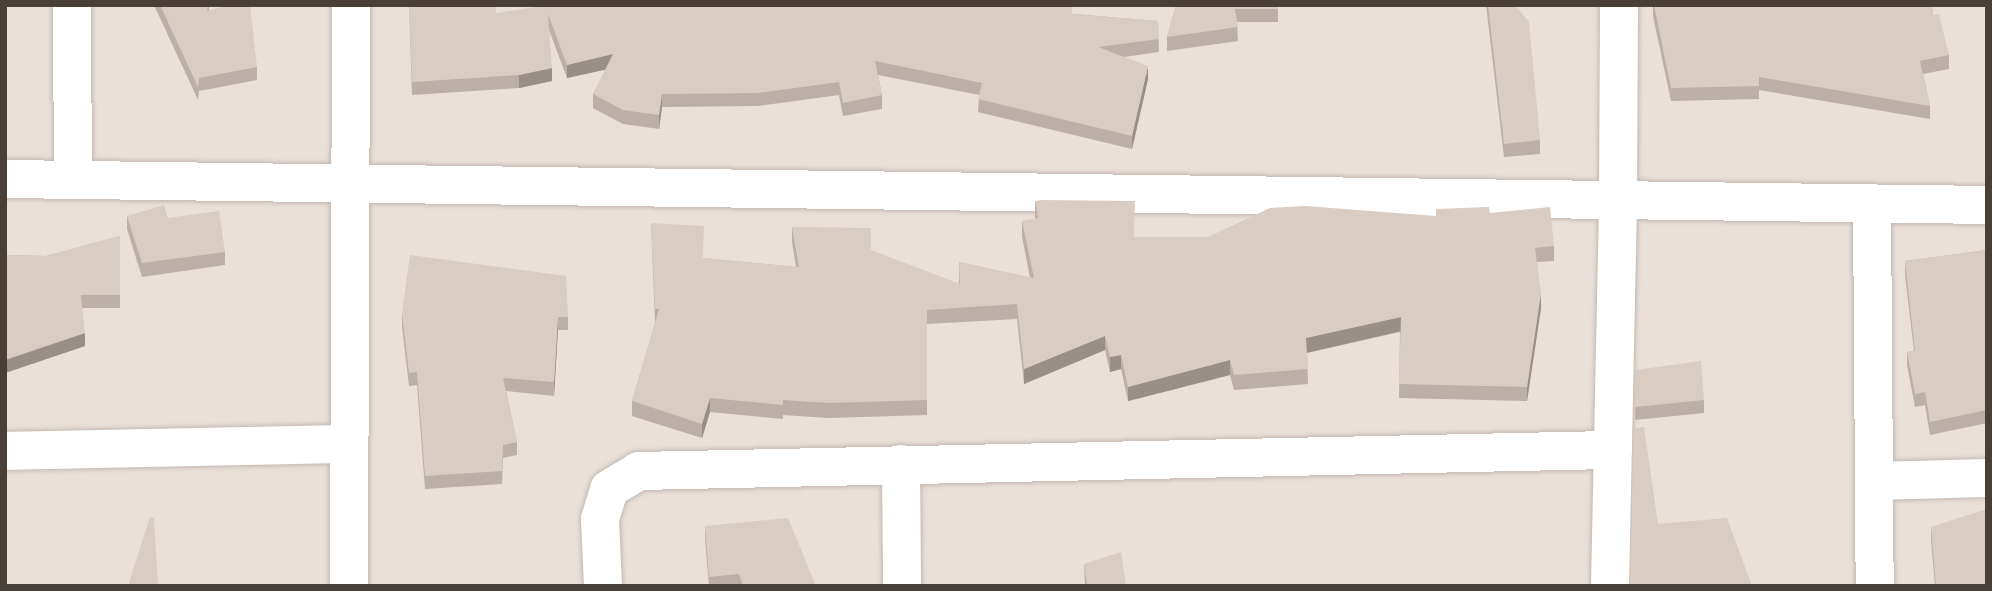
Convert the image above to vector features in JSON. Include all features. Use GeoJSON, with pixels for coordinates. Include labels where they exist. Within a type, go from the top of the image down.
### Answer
{"type":"FeatureCollection","features":[{"type":"Feature","properties":{"kind":"street"},"geometry":{"type":"LineString","coordinates":[[72,5],[73,180]]}},
{"type":"Feature","properties":{"kind":"street"},"geometry":{"type":"LineString","coordinates":[[349,586],[351,5]]}},
{"type":"Feature","properties":{"kind":"street"},"geometry":{"type":"LineString","coordinates":[[1610,586],[1619,5]]}},
{"type":"Feature","properties":{"kind":"street"},"geometry":{"type":"LineString","coordinates":[[5,179],[1987,205]]}},
{"type":"Feature","properties":{"kind":"street"},"geometry":{"type":"LineString","coordinates":[[1871,203],[1875,586]]}},
{"type":"Feature","properties":{"kind":"street"},"geometry":{"type":"LineString","coordinates":[[5,451],[349,444]]}},
{"type":"Feature","properties":{"kind":"street"},"geometry":{"type":"LineString","coordinates":[[603,586],[600,520],[609,489],[639,471],[1613,450]]}},
{"type":"Feature","properties":{"kind":"street"},"geometry":{"type":"LineString","coordinates":[[901,464],[902,586]]}},
{"type":"Feature","properties":{"kind":"street"},"geometry":{"type":"LineString","coordinates":[[1874,481],[1987,478]]}},
{"type":"Feature","properties":{"kind":"shaded area"},"geometry":{"type":"Polygon","coordinates":[[[5,5],[1987,5],[1987,586],[5,586],[5,5]]]}},
{"type":"Feature","properties":{"kind":"building"},"geometry":{"type":"Polygon","coordinates":[[[160,5],[208,5],[207,11],[231,5],[250,5],[257,67],[199,78],[198,87],[160,5]]]}},
{"type":"Feature","properties":{"kind":"building"},"geometry":{"type":"Polygon","coordinates":[[[409,5],[496,5],[496,13],[550,5],[1072,5],[1072,14],[1158,21],[1159,39],[1098,47],[1148,66],[1132,136],[978,99],[982,83],[875,61],[882,95],[843,103],[839,82],[758,93],[662,94],[659,115],[623,110],[593,94],[613,54],[567,65],[548,14],[552,68],[519,75],[412,82],[409,5]]]}},
{"type":"Feature","properties":{"kind":"building"},"geometry":{"type":"Polygon","coordinates":[[[1176,5],[1278,5],[1278,9],[1235,9],[1238,27],[1167,37],[1176,5]]]}},
{"type":"Feature","properties":{"kind":"building"},"geometry":{"type":"Polygon","coordinates":[[[1488,5],[1515,5],[1529,22],[1540,140],[1504,144],[1488,5]]]}},
{"type":"Feature","properties":{"kind":"building"},"geometry":{"type":"Polygon","coordinates":[[[1654,5],[1932,5],[1933,15],[1939,14],[1949,55],[1920,61],[1930,106],[1759,77],[1759,86],[1671,88],[1654,5]]]}},
{"type":"Feature","properties":{"kind":"building"},"geometry":{"type":"Polygon","coordinates":[[[1035,201],[1135,201],[1134,237],[1208,237],[1270,208],[1305,206],[1436,216],[1436,209],[1489,207],[1490,213],[1550,207],[1554,246],[1535,248],[1541,293],[1527,387],[1399,384],[1401,317],[1306,338],[1308,369],[1234,375],[1230,360],[1128,387],[1121,355],[1110,357],[1105,336],[1024,369],[1017,304],[927,310],[927,400],[829,403],[783,400],[783,405],[710,398],[702,424],[632,401],[659,309],[655,309],[651,223],[704,226],[703,258],[799,267],[792,227],[871,228],[871,250],[960,284],[959,262],[1034,278],[1022,221],[1038,218],[1035,201]]]}},
{"type":"Feature","properties":{"kind":"building"},"geometry":{"type":"Polygon","coordinates":[[[164,205],[168,218],[219,211],[225,252],[142,263],[127,216],[164,205]]]}},
{"type":"Feature","properties":{"kind":"building"},"geometry":{"type":"Polygon","coordinates":[[[120,236],[120,295],[81,295],[85,333],[5,360],[5,255],[46,256],[120,236]]]}},
{"type":"Feature","properties":{"kind":"building"},"geometry":{"type":"Polygon","coordinates":[[[1987,250],[1987,410],[1930,422],[1925,392],[1915,394],[1907,352],[1915,351],[1905,261],[1987,250]]]}},
{"type":"Feature","properties":{"kind":"building"},"geometry":{"type":"Polygon","coordinates":[[[410,255],[566,276],[568,317],[558,317],[554,382],[503,378],[517,442],[503,445],[502,471],[425,476],[417,372],[409,373],[402,313],[410,255]]]}},
{"type":"Feature","properties":{"kind":"building"},"geometry":{"type":"Polygon","coordinates":[[[1701,361],[1704,400],[1635,407],[1636,370],[1701,361]]]}},
{"type":"Feature","properties":{"kind":"building"},"geometry":{"type":"Polygon","coordinates":[[[1644,427],[1658,524],[1727,518],[1752,586],[1631,586],[1635,428],[1644,427]]]}},
{"type":"Feature","properties":{"kind":"building"},"geometry":{"type":"Polygon","coordinates":[[[1987,509],[1987,586],[1936,586],[1931,527],[1987,509]]]}},
{"type":"Feature","properties":{"kind":"building"},"geometry":{"type":"Polygon","coordinates":[[[150,517],[154,518],[158,586],[128,586],[150,517]]]}},
{"type":"Feature","properties":{"kind":"building"},"geometry":{"type":"Polygon","coordinates":[[[788,518],[816,586],[743,586],[739,574],[709,577],[705,526],[788,518]]]}},
{"type":"Feature","properties":{"kind":"building"},"geometry":{"type":"Polygon","coordinates":[[[1121,552],[1126,586],[1087,586],[1084,564],[1121,552]]]}}]}
